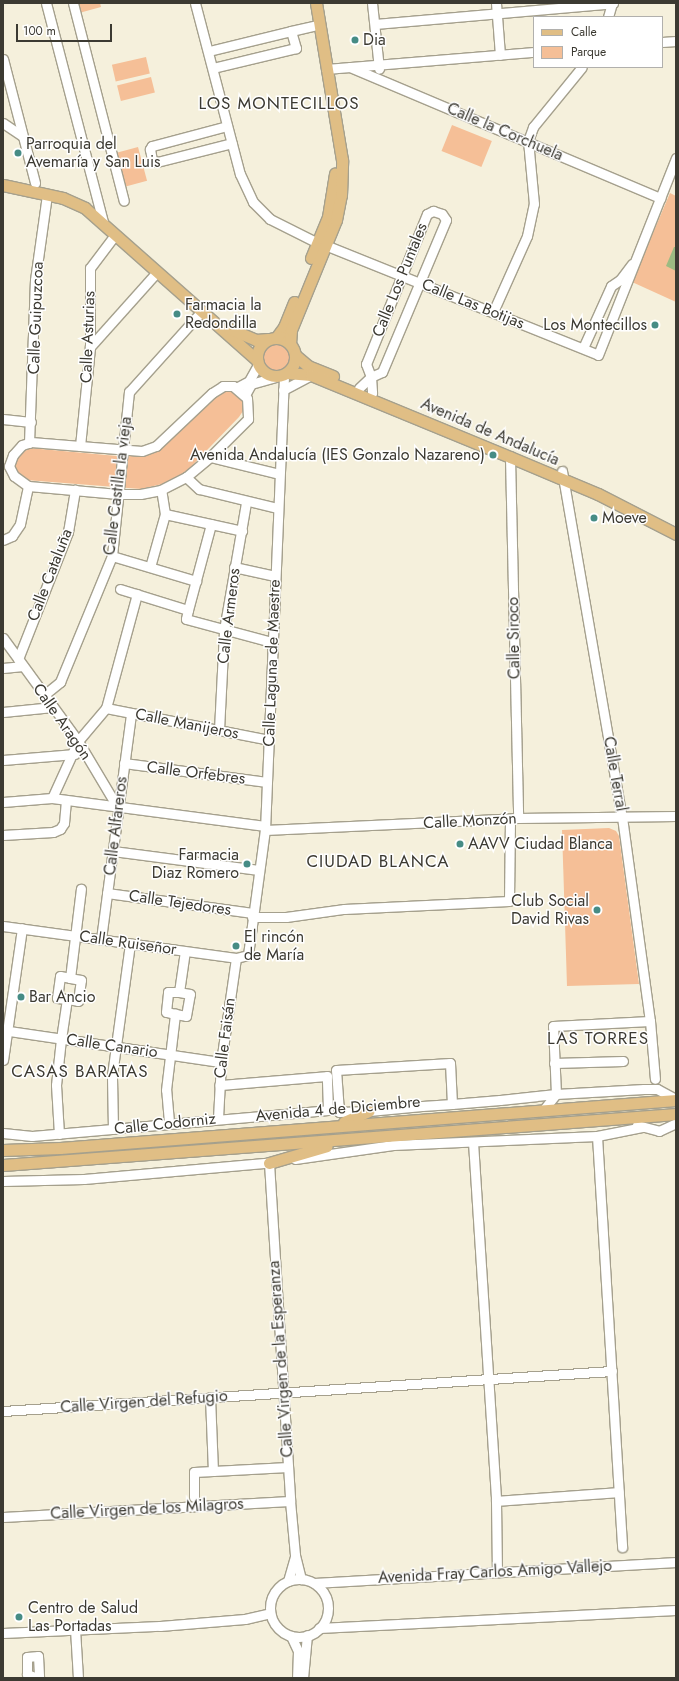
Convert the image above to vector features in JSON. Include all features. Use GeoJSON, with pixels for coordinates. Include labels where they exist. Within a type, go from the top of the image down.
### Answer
{"type":"FeatureCollection","features":[{"type":"Feature","properties":{"kind":"main road"},"geometry":{"type":"LineString","coordinates":[[3,186],[63,198],[85,208],[206,315],[257,362],[265,373],[282,375],[293,365],[295,355],[290,344],[291,330],[321,244],[328,217],[335,165],[310,3]]}},
{"type":"Feature","properties":{"kind":"main road"},"geometry":{"type":"LineString","coordinates":[[257,362],[259,348],[284,327],[321,244],[336,220],[341,194],[342,160],[316,3]]}},
{"type":"Feature","properties":{"kind":"main road"},"geometry":{"type":"LineString","coordinates":[[206,315],[244,337],[256,340],[272,338],[290,344]]}},
{"type":"Feature","properties":{"kind":"main road","name":"Avenida de Andalucía"},"geometry":{"type":"LineString","coordinates":[[295,355],[308,366],[562,475],[676,526]]}},
{"type":"Feature","properties":{"kind":"main road","name":"Avenida de Andalucía"},"geometry":{"type":"LineString","coordinates":[[282,375],[311,375],[510,457],[562,475],[676,534]]}},
{"type":"Feature","properties":{"kind":"main road","name":"Avenida 4 de Diciembre"},"geometry":{"type":"LineString","coordinates":[[3,1150],[60,1148],[676,1099]]}},
{"type":"Feature","properties":{"kind":"main road"},"geometry":{"type":"LineString","coordinates":[[338,1125],[369,1111]]}},
{"type":"Feature","properties":{"kind":"main road","name":"Avenida 4 de Diciembre"},"geometry":{"type":"LineString","coordinates":[[3,1165],[617,1120],[676,1114]]}},
{"type":"Feature","properties":{"kind":"main road"},"geometry":{"type":"LineString","coordinates":[[269,1163],[347,1140]]}},
{"type":"Feature","properties":{"kind":"street"},"geometry":{"type":"LineString","coordinates":[[46,3],[104,225]]}},
{"type":"Feature","properties":{"kind":"street"},"geometry":{"type":"LineString","coordinates":[[73,3],[124,201]]}},
{"type":"Feature","properties":{"kind":"street","name":"Calle Las Botijas"},"geometry":{"type":"LineString","coordinates":[[195,3],[209,51],[240,174],[253,202],[270,219],[321,244],[598,355],[624,293]]}},
{"type":"Feature","properties":{"kind":"street"},"geometry":{"type":"LineString","coordinates":[[372,3],[381,80]]}},
{"type":"Feature","properties":{"kind":"street"},"geometry":{"type":"LineString","coordinates":[[496,3],[500,55]]}},
{"type":"Feature","properties":{"kind":"street"},"geometry":{"type":"LineString","coordinates":[[375,24],[612,3],[608,16]]}},
{"type":"Feature","properties":{"kind":"street"},"geometry":{"type":"LineString","coordinates":[[209,51],[313,26]]}},
{"type":"Feature","properties":{"kind":"street"},"geometry":{"type":"LineString","coordinates":[[213,68],[296,48],[291,31]]}},
{"type":"Feature","properties":{"kind":"street"},"geometry":{"type":"LineString","coordinates":[[663,42],[676,41]]}},
{"type":"Feature","properties":{"kind":"street"},"geometry":{"type":"LineString","coordinates":[[326,69],[533,52]]}},
{"type":"Feature","properties":{"kind":"street"},"geometry":{"type":"LineString","coordinates":[[3,59],[35,183]]}},
{"type":"Feature","properties":{"kind":"street","name":"Calle la Corchuela"},"geometry":{"type":"LineString","coordinates":[[350,67],[528,140],[660,198]]}},
{"type":"Feature","properties":{"kind":"street"},"geometry":{"type":"LineString","coordinates":[[493,312],[527,236],[534,204],[528,140],[533,127],[581,68]]}},
{"type":"Feature","properties":{"kind":"street"},"geometry":{"type":"LineString","coordinates":[[3,123],[22,136]]}},
{"type":"Feature","properties":{"kind":"street"},"geometry":{"type":"LineString","coordinates":[[227,126],[152,146],[150,150],[152,160],[157,162],[232,143]]}},
{"type":"Feature","properties":{"kind":"street"},"geometry":{"type":"LineString","coordinates":[[611,286],[615,286],[624,293],[635,261],[676,158]]}},
{"type":"Feature","properties":{"kind":"street","name":"Calle Guipuzcoa"},"geometry":{"type":"LineString","coordinates":[[29,442],[31,422],[35,280],[47,195]]}},
{"type":"Feature","properties":{"kind":"street","name":"Calle Los Puntales"},"geometry":{"type":"LineString","coordinates":[[433,211],[442,214],[446,220],[420,283],[382,372],[371,377],[366,364],[427,214],[433,211]]}},
{"type":"Feature","properties":{"kind":"street","name":"Calle Asturias"},"geometry":{"type":"LineString","coordinates":[[80,446],[90,347],[90,268],[115,235]]}},
{"type":"Feature","properties":{"kind":"street"},"geometry":{"type":"LineString","coordinates":[[583,348],[611,286],[620,280],[635,261]]}},
{"type":"Feature","properties":{"kind":"street"},"geometry":{"type":"LineString","coordinates":[[90,347],[157,272]]}},
{"type":"Feature","properties":{"kind":"street","name":"Calle Castilla la vieja"},"geometry":{"type":"LineString","coordinates":[[44,695],[60,682],[112,556],[129,392],[206,315]]}},
{"type":"Feature","properties":{"kind":"street"},"geometry":{"type":"LineString","coordinates":[[236,388],[249,381],[257,362]]}},
{"type":"Feature","properties":{"kind":"street"},"geometry":{"type":"LineString","coordinates":[[244,395],[251,384],[282,375]]}},
{"type":"Feature","properties":{"kind":"street","name":"Calle Laguna de Maestre"},"geometry":{"type":"LineString","coordinates":[[236,958],[246,957],[250,951],[253,915],[265,828],[283,390],[282,375]]}},
{"type":"Feature","properties":{"kind":"street"},"geometry":{"type":"LineString","coordinates":[[283,390],[311,375]]}},
{"type":"Feature","properties":{"kind":"street"},"geometry":{"type":"LineString","coordinates":[[359,388],[371,377]]}},
{"type":"Feature","properties":{"kind":"street"},"geometry":{"type":"LineString","coordinates":[[371,377],[372,393]]}},
{"type":"Feature","properties":{"kind":"street"},"geometry":{"type":"LineString","coordinates":[[223,386],[236,388],[244,395],[249,407],[248,419],[210,457],[186,477],[161,490],[140,494],[118,494],[28,486],[14,476],[6,465],[22,445],[29,442],[142,451],[156,446],[212,393],[223,386]]}},
{"type":"Feature","properties":{"kind":"street"},"geometry":{"type":"LineString","coordinates":[[3,419],[31,422]]}},
{"type":"Feature","properties":{"kind":"street"},"geometry":{"type":"LineString","coordinates":[[210,457],[279,474]]}},
{"type":"Feature","properties":{"kind":"street","name":"Calle Siroco"},"geometry":{"type":"LineString","coordinates":[[253,915],[286,917],[344,909],[509,902],[514,819],[510,457]]}},
{"type":"Feature","properties":{"kind":"street","name":"Calle Terral"},"geometry":{"type":"LineString","coordinates":[[562,475],[622,817],[650,1021],[655,1079]]}},
{"type":"Feature","properties":{"kind":"street"},"geometry":{"type":"LineString","coordinates":[[186,477],[199,489],[246,502],[277,508]]}},
{"type":"Feature","properties":{"kind":"street"},"geometry":{"type":"LineString","coordinates":[[3,540],[12,536],[20,524],[28,486]]}},
{"type":"Feature","properties":{"kind":"street","name":"Calle Cataluña"},"geometry":{"type":"LineString","coordinates":[[21,662],[68,532],[75,490]]}},
{"type":"Feature","properties":{"kind":"street"},"geometry":{"type":"LineString","coordinates":[[150,567],[165,514],[161,490]]}},
{"type":"Feature","properties":{"kind":"street","name":"Calle Armeros"},"geometry":{"type":"LineString","coordinates":[[219,730],[224,630],[246,502]]}},
{"type":"Feature","properties":{"kind":"street"},"geometry":{"type":"LineString","coordinates":[[165,514],[242,531]]}},
{"type":"Feature","properties":{"kind":"street"},"geometry":{"type":"LineString","coordinates":[[211,524],[186,619],[272,642]]}},
{"type":"Feature","properties":{"kind":"street"},"geometry":{"type":"LineString","coordinates":[[112,556],[196,581]]}},
{"type":"Feature","properties":{"kind":"street"},"geometry":{"type":"LineString","coordinates":[[234,567],[275,576]]}},
{"type":"Feature","properties":{"kind":"street"},"geometry":{"type":"LineString","coordinates":[[120,589],[188,610]]}},
{"type":"Feature","properties":{"kind":"street"},"geometry":{"type":"LineString","coordinates":[[52,798],[78,741],[106,708],[137,594]]}},
{"type":"Feature","properties":{"kind":"street","name":"Calle Aragón"},"geometry":{"type":"LineString","coordinates":[[3,638],[78,741],[118,808]]}},
{"type":"Feature","properties":{"kind":"street"},"geometry":{"type":"LineString","coordinates":[[3,668],[21,662]]}},
{"type":"Feature","properties":{"kind":"street"},"geometry":{"type":"LineString","coordinates":[[3,712],[53,707]]}},
{"type":"Feature","properties":{"kind":"street","name":"Calle Manijeros"},"geometry":{"type":"LineString","coordinates":[[106,708],[269,740]]}},
{"type":"Feature","properties":{"kind":"street","name":"Calle Alfareros"},"geometry":{"type":"LineString","coordinates":[[102,939],[131,713]]}},
{"type":"Feature","properties":{"kind":"street"},"geometry":{"type":"LineString","coordinates":[[3,760],[85,753]]}},
{"type":"Feature","properties":{"kind":"street","name":"Calle Orfebres"},"geometry":{"type":"LineString","coordinates":[[124,763],[267,782]]}},
{"type":"Feature","properties":{"kind":"street","name":"Calle Monzón"},"geometry":{"type":"LineString","coordinates":[[3,802],[52,798],[265,828],[514,819],[676,816]]}},
{"type":"Feature","properties":{"kind":"street"},"geometry":{"type":"LineString","coordinates":[[3,835],[53,832],[60,829],[64,823],[66,800]]}},
{"type":"Feature","properties":{"kind":"street"},"geometry":{"type":"LineString","coordinates":[[113,851],[259,870]]}},
{"type":"Feature","properties":{"kind":"street"},"geometry":{"type":"LineString","coordinates":[[70,978],[82,889]]}},
{"type":"Feature","properties":{"kind":"street","name":"Calle Tejedores"},"geometry":{"type":"LineString","coordinates":[[108,893],[253,915]]}},
{"type":"Feature","properties":{"kind":"street","name":"Calle Ruiseñor"},"geometry":{"type":"LineString","coordinates":[[3,926],[236,958]]}},
{"type":"Feature","properties":{"kind":"street"},"geometry":{"type":"LineString","coordinates":[[3,1060],[5,1031],[22,928]]}},
{"type":"Feature","properties":{"kind":"street"},"geometry":{"type":"LineString","coordinates":[[113,1129],[112,1081],[115,1047],[130,944]]}},
{"type":"Feature","properties":{"kind":"street"},"geometry":{"type":"LineString","coordinates":[[179,992],[185,951]]}},
{"type":"Feature","properties":{"kind":"street","name":"Calle Faisán"},"geometry":{"type":"LineString","coordinates":[[218,1118],[221,1062],[236,958]]}},
{"type":"Feature","properties":{"kind":"street"},"geometry":{"type":"LineString","coordinates":[[60,976],[70,978],[81,980],[78,1001],[57,998],[60,976]]}},
{"type":"Feature","properties":{"kind":"street"},"geometry":{"type":"LineString","coordinates":[[168,992],[179,992],[190,994],[186,1016],[166,1012],[168,992]]}},
{"type":"Feature","properties":{"kind":"street"},"geometry":{"type":"LineString","coordinates":[[59,1134],[56,1085],[67,999]]}},
{"type":"Feature","properties":{"kind":"street"},"geometry":{"type":"LineString","coordinates":[[168,1122],[166,1090],[175,1014]]}},
{"type":"Feature","properties":{"kind":"street"},"geometry":{"type":"LineString","coordinates":[[544,1109],[556,1094],[552,1026],[650,1021]]}},
{"type":"Feature","properties":{"kind":"street","name":"Calle Canario"},"geometry":{"type":"LineString","coordinates":[[5,1031],[221,1062]]}},
{"type":"Feature","properties":{"kind":"street"},"geometry":{"type":"LineString","coordinates":[[554,1063],[623,1061]]}},
{"type":"Feature","properties":{"kind":"street"},"geometry":{"type":"LineString","coordinates":[[452,1104],[450,1063],[336,1070],[338,1112],[369,1111],[452,1104],[556,1094],[644,1090],[667,1092]]}},
{"type":"Feature","properties":{"kind":"street","name":"Calle Codorniz"},"geometry":{"type":"LineString","coordinates":[[3,1133],[32,1136],[113,1129],[168,1122],[328,1110],[327,1076],[219,1085]]}},
{"type":"Feature","properties":{"kind":"street"},"geometry":{"type":"LineString","coordinates":[[644,1090],[655,1079],[676,1099]]}},
{"type":"Feature","properties":{"kind":"street"},"geometry":{"type":"LineString","coordinates":[[617,1120],[659,1131],[676,1123]]}},
{"type":"Feature","properties":{"kind":"street"},"geometry":{"type":"LineString","coordinates":[[3,1181],[84,1179],[269,1163],[393,1145],[597,1136],[643,1127]]}},
{"type":"Feature","properties":{"kind":"street"},"geometry":{"type":"LineString","coordinates":[[597,1136],[622,1547]]}},
{"type":"Feature","properties":{"kind":"street"},"geometry":{"type":"LineString","coordinates":[[473,1142],[496,1500],[497,1572]]}},
{"type":"Feature","properties":{"kind":"street","name":"Calle Virgen de la Esperanza"},"geometry":{"type":"LineString","coordinates":[[269,1163],[290,1501],[295,1556],[301,1579]]}},
{"type":"Feature","properties":{"kind":"street","name":"Calle Virgen del Refugio"},"geometry":{"type":"LineString","coordinates":[[3,1411],[612,1371]]}},
{"type":"Feature","properties":{"kind":"street"},"geometry":{"type":"LineString","coordinates":[[210,1397],[213,1471]]}},
{"type":"Feature","properties":{"kind":"street"},"geometry":{"type":"LineString","coordinates":[[194,1497],[194,1472],[288,1467]]}},
{"type":"Feature","properties":{"kind":"street"},"geometry":{"type":"LineString","coordinates":[[496,1500],[619,1492]]}},
{"type":"Feature","properties":{"kind":"street","name":"Calle Virgen de los Milagros"},"geometry":{"type":"LineString","coordinates":[[3,1517],[290,1501]]}},
{"type":"Feature","properties":{"kind":"street","name":"Calle Virgen de la Esperanza"},"geometry":{"type":"LineString","coordinates":[[288,1581],[295,1556]]}},
{"type":"Feature","properties":{"kind":"street","name":"Avenida Fray Carlos Amigo Vallejo"},"geometry":{"type":"LineString","coordinates":[[314,1583],[676,1562]]}},
{"type":"Feature","properties":{"kind":"street"},"geometry":{"type":"LineString","coordinates":[[297,1678],[298,1651],[291,1636],[277,1627],[270,1613],[270,1605],[276,1590],[288,1581],[301,1579],[314,1583],[326,1600],[326,1615],[319,1628]]}},
{"type":"Feature","properties":{"kind":"street"},"geometry":{"type":"LineString","coordinates":[[291,1636],[307,1635],[319,1628],[676,1610]]}},
{"type":"Feature","properties":{"kind":"street"},"geometry":{"type":"LineString","coordinates":[[3,1633],[160,1626],[245,1619],[270,1613]]}},
{"type":"Feature","properties":{"kind":"street"},"geometry":{"type":"LineString","coordinates":[[75,1629],[78,1678]]}},
{"type":"Feature","properties":{"kind":"street"},"geometry":{"type":"LineString","coordinates":[[303,1678],[307,1635]]}},
{"type":"Feature","properties":{"kind":"green space"},"geometry":{"type":"Polygon","coordinates":[[[77,3],[100,3],[101,7],[79,13],[77,3]]]}},
{"type":"Feature","properties":{"kind":"green space"},"geometry":{"type":"Polygon","coordinates":[[[146,57],[150,74],[116,81],[112,65],[146,57]]]}},
{"type":"Feature","properties":{"kind":"green space"},"geometry":{"type":"Polygon","coordinates":[[[151,77],[155,93],[121,101],[117,85],[151,77]]]}},
{"type":"Feature","properties":{"kind":"green space"},"geometry":{"type":"Polygon","coordinates":[[[452,125],[492,141],[481,167],[442,151],[452,125]]]}},
{"type":"Feature","properties":{"kind":"green space"},"geometry":{"type":"Polygon","coordinates":[[[138,147],[147,181],[125,187],[116,153],[138,147]]]}},
{"type":"Feature","properties":{"kind":"green space"},"geometry":{"type":"Polygon","coordinates":[[[670,193],[676,196],[676,302],[632,282],[670,193]]]}},
{"type":"Feature","properties":{"kind":"green space"},"geometry":{"type":"Polygon","coordinates":[[[276,343],[286,347],[290,357],[286,367],[276,371],[266,367],[262,357],[266,347],[276,343]]]}},
{"type":"Feature","properties":{"kind":"green space"},"geometry":{"type":"Polygon","coordinates":[[[225,391],[237,393],[241,396],[245,408],[239,417],[181,477],[162,484],[141,489],[26,480],[15,471],[15,464],[19,455],[30,448],[117,456],[144,456],[156,451],[214,397],[225,391]]]}},
{"type":"Feature","properties":{"kind":"green space","name":"Club Social David Rivas"},"geometry":{"type":"Polygon","coordinates":[[[609,828],[616,831],[619,836],[639,984],[567,986],[562,830],[609,828]]]}},
{"type":"Feature","properties":{"kind":"shaded area"},"geometry":{"type":"Polygon","coordinates":[[[674,247],[676,247],[676,271],[666,266],[674,247]]]}},
{"type":"Feature","properties":{"kind":"place","name":"Dia"},"geometry":{"type":"Point","coordinates":[355,40]}},
{"type":"Feature","properties":{"kind":"place","name":"Parroquia del Avemaría y San Luis"},"geometry":{"type":"Point","coordinates":[18,153]}},
{"type":"Feature","properties":{"kind":"place","name":"Farmacia la Redondilla"},"geometry":{"type":"Point","coordinates":[177,314]}},
{"type":"Feature","properties":{"kind":"place","name":"Los Montecillos"},"geometry":{"type":"Point","coordinates":[655,325]}},
{"type":"Feature","properties":{"kind":"place","name":"Avenida Andalucía (IES Gonzalo Nazareno)"},"geometry":{"type":"Point","coordinates":[493,455]}},
{"type":"Feature","properties":{"kind":"place","name":"Moeve"},"geometry":{"type":"Point","coordinates":[594,518]}},
{"type":"Feature","properties":{"kind":"place","name":"AAVV Ciudad Blanca"},"geometry":{"type":"Point","coordinates":[460,844]}},
{"type":"Feature","properties":{"kind":"place","name":"Farmacia Diaz Romero"},"geometry":{"type":"Point","coordinates":[247,864]}},
{"type":"Feature","properties":{"kind":"place","name":"Club Social David Rivas"},"geometry":{"type":"Point","coordinates":[597,910]}},
{"type":"Feature","properties":{"kind":"place","name":"El rincón de María"},"geometry":{"type":"Point","coordinates":[236,946]}},
{"type":"Feature","properties":{"kind":"place","name":"Bar Ancio"},"geometry":{"type":"Point","coordinates":[21,997]}},
{"type":"Feature","properties":{"kind":"place","name":"Centro de Salud Las Portadas"},"geometry":{"type":"Point","coordinates":[19,1617]}},
{"type":"Feature","properties":{"kind":"district","name":"LOS MONTECILLOS"},"geometry":{"type":"Point","coordinates":[279,104]}},
{"type":"Feature","properties":{"kind":"district","name":"CIUDAD BLANCA"},"geometry":{"type":"Point","coordinates":[378,862]}},
{"type":"Feature","properties":{"kind":"district","name":"LAS TORRES"},"geometry":{"type":"Point","coordinates":[598,1039]}},
{"type":"Feature","properties":{"kind":"district","name":"CASAS BARATAS"},"geometry":{"type":"Point","coordinates":[80,1072]}}]}
